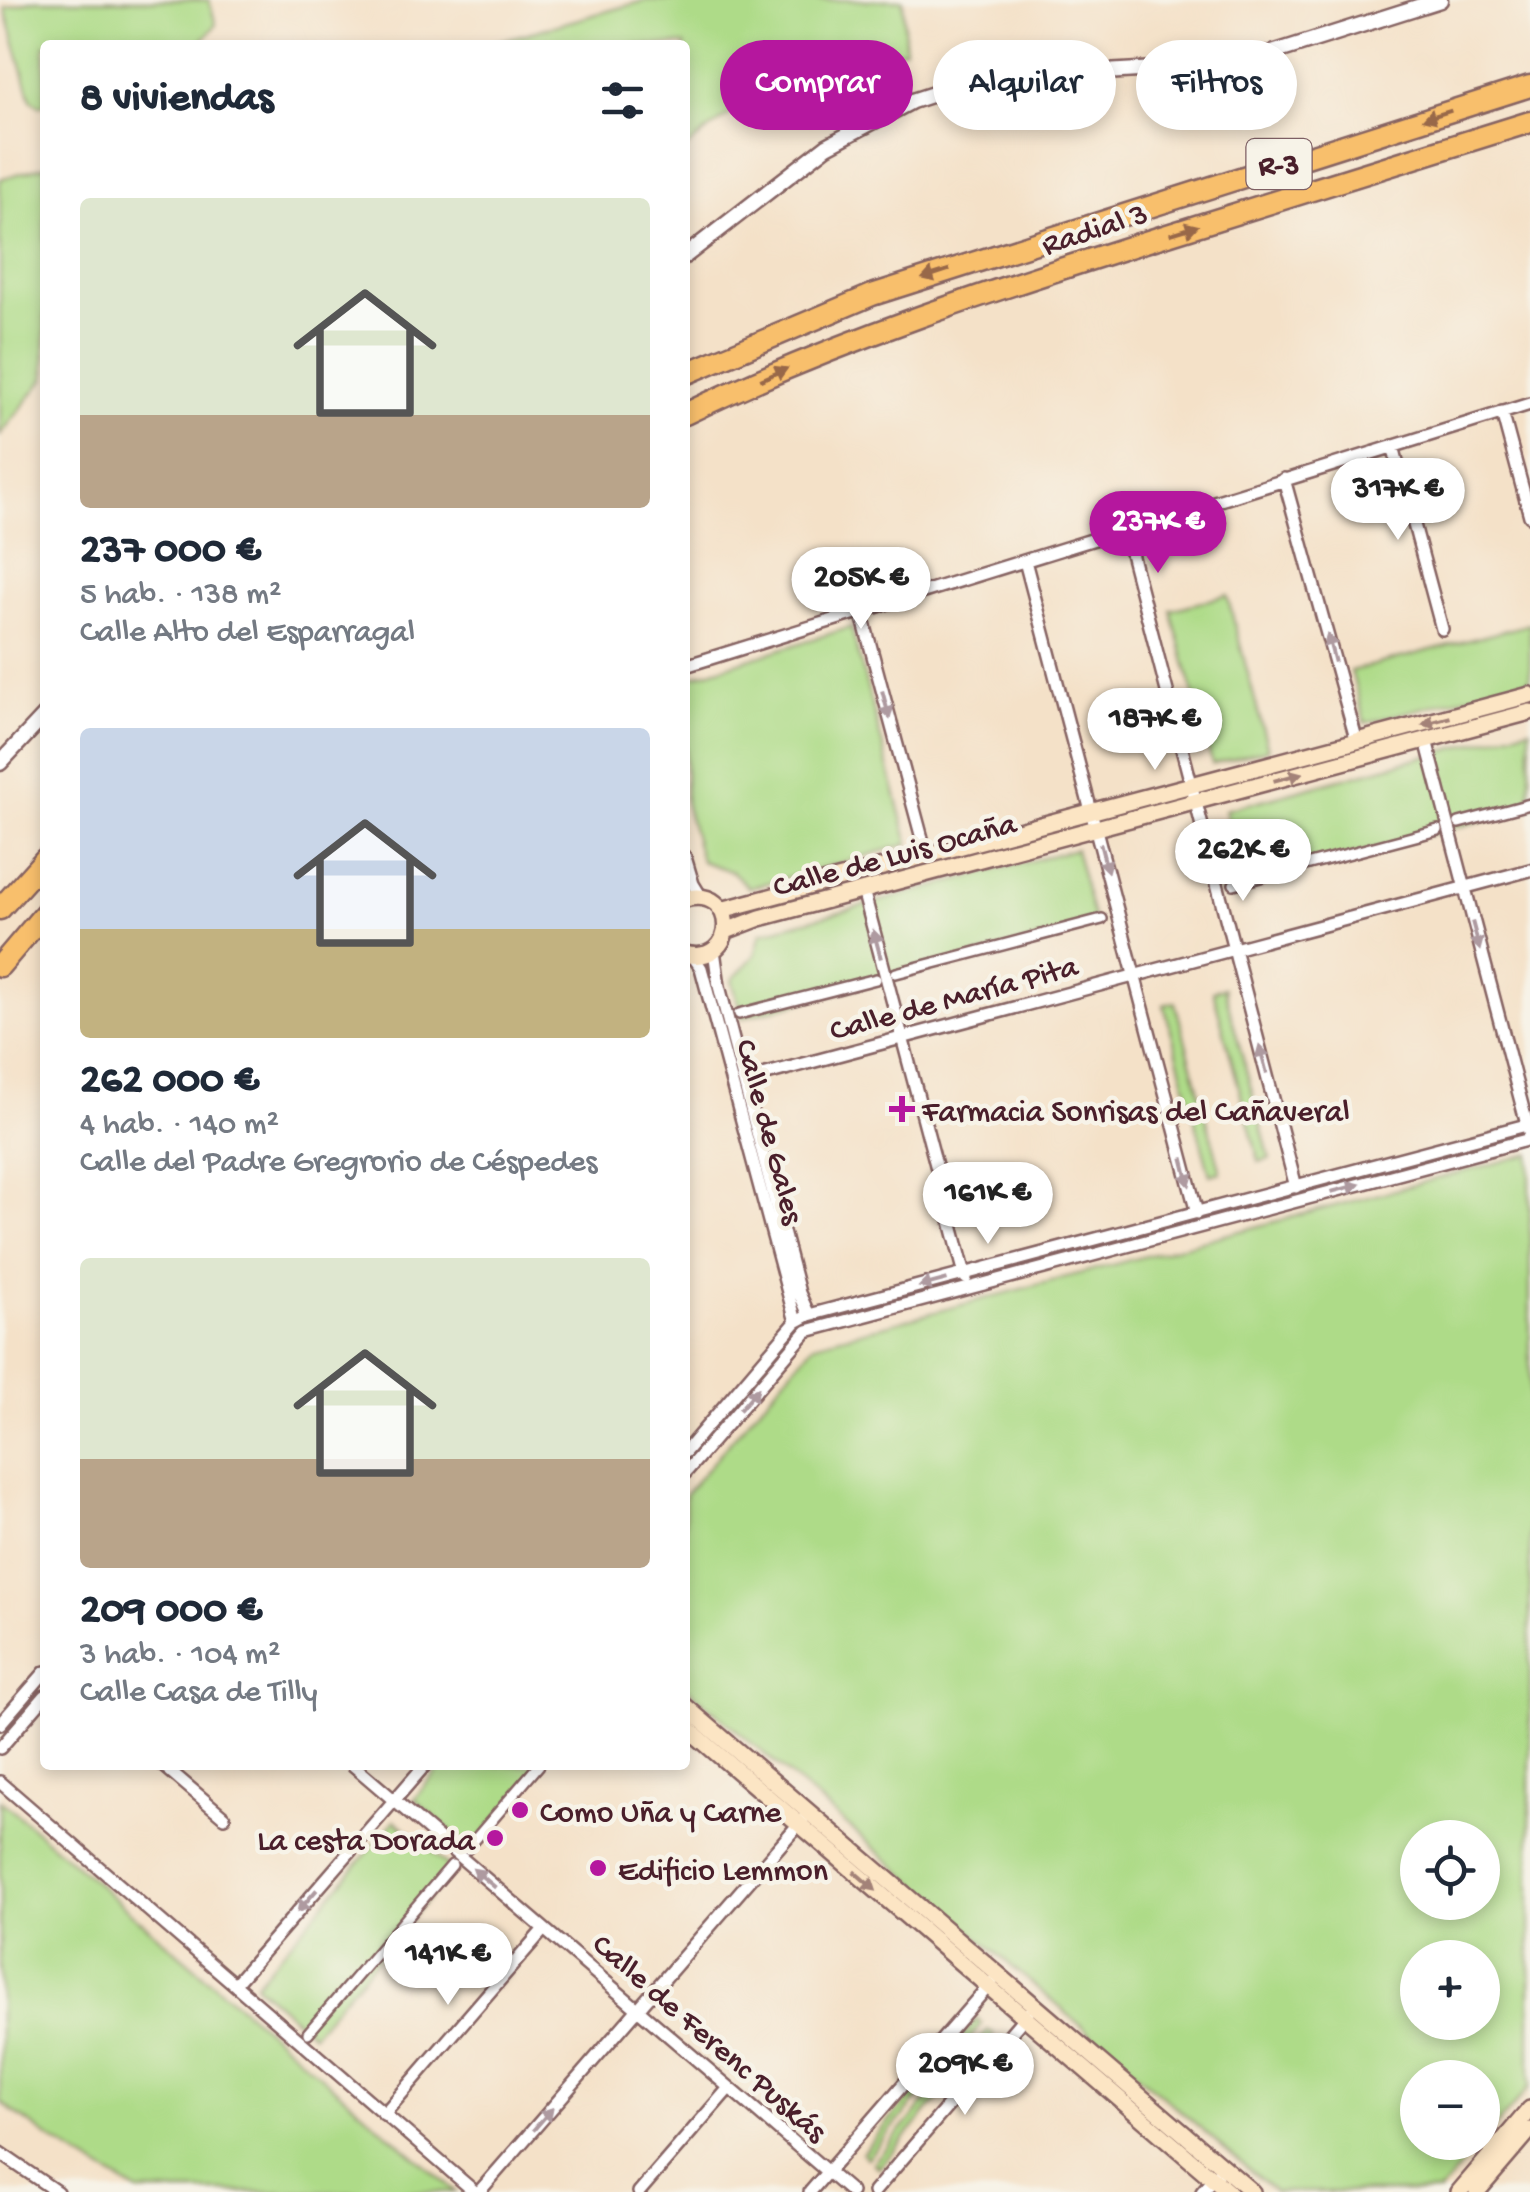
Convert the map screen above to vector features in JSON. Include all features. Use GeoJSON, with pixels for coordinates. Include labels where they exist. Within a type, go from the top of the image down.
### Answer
{"type":"FeatureCollection","features":[{"type":"Feature","properties":{"kind":"highway","name":"Radial 3"},"geometry":{"type":"LineString","coordinates":[[690,372],[872,295],[1530,86]]}},
{"type":"Feature","properties":{"kind":"highway","name":"Radial 3"},"geometry":{"type":"LineString","coordinates":[[690,412],[825,351],[927,314],[1530,122]]}},
{"type":"Feature","properties":{"kind":"highway"},"geometry":{"type":"LineString","coordinates":[[0,909],[40,865]]}},
{"type":"Feature","properties":{"kind":"highway"},"geometry":{"type":"LineString","coordinates":[[0,966],[40,919]]}},
{"type":"Feature","properties":{"kind":"main road"},"geometry":{"type":"LineString","coordinates":[[1192,794],[1356,742],[1530,696]]}},
{"type":"Feature","properties":{"kind":"main road"},"geometry":{"type":"LineString","coordinates":[[1192,794],[1530,712]]}},
{"type":"Feature","properties":{"kind":"main road","name":"Calle de Luis Ocaña"},"geometry":{"type":"LineString","coordinates":[[722,910],[1192,794]]}},
{"type":"Feature","properties":{"kind":"main road","name":"Calle de Luis Ocaña"},"geometry":{"type":"LineString","coordinates":[[726,931],[1094,820]]}},
{"type":"Feature","properties":{"kind":"main road"},"geometry":{"type":"LineString","coordinates":[[690,955],[714,950],[726,931],[722,910],[712,901],[693,898]]}},
{"type":"Feature","properties":{"kind":"main road"},"geometry":{"type":"LineString","coordinates":[[690,1711],[804,1818],[1029,2012],[1228,2192]]}},
{"type":"Feature","properties":{"kind":"main road"},"geometry":{"type":"LineString","coordinates":[[690,1730],[804,1818]]}},
{"type":"Feature","properties":{"kind":"main road"},"geometry":{"type":"LineString","coordinates":[[1458,2192],[1530,2109]]}},
{"type":"Feature","properties":{"kind":"main road"},"geometry":{"type":"LineString","coordinates":[[1477,2192],[1530,2130]]}},
{"type":"Feature","properties":{"kind":"main road"},"geometry":{"type":"LineString","coordinates":[[1212,2179],[1252,2192]]}},
{"type":"Feature","properties":{"kind":"street"},"geometry":{"type":"LineString","coordinates":[[1116,71],[1208,66],[1266,56],[1440,0]]}},
{"type":"Feature","properties":{"kind":"street"},"geometry":{"type":"LineString","coordinates":[[690,252],[827,146],[912,101],[933,94]]}},
{"type":"Feature","properties":{"kind":"street"},"geometry":{"type":"LineString","coordinates":[[690,664],[1530,404]]}},
{"type":"Feature","properties":{"kind":"street"},"geometry":{"type":"LineString","coordinates":[[1502,412],[1530,516]]}},
{"type":"Feature","properties":{"kind":"street"},"geometry":{"type":"LineString","coordinates":[[1393,446],[1442,629]]}},
{"type":"Feature","properties":{"kind":"street"},"geometry":{"type":"LineString","coordinates":[[1284,480],[1356,742]]}},
{"type":"Feature","properties":{"kind":"street"},"geometry":{"type":"LineString","coordinates":[[1124,530],[1296,1187]]}},
{"type":"Feature","properties":{"kind":"street"},"geometry":{"type":"LineString","coordinates":[[1025,560],[1196,1214]]}},
{"type":"Feature","properties":{"kind":"street"},"geometry":{"type":"LineString","coordinates":[[861,611],[927,857]]}},
{"type":"Feature","properties":{"kind":"street"},"geometry":{"type":"LineString","coordinates":[[0,763],[40,720]]}},
{"type":"Feature","properties":{"kind":"street"},"geometry":{"type":"LineString","coordinates":[[1426,740],[1529,1131]]}},
{"type":"Feature","properties":{"kind":"street"},"geometry":{"type":"LineString","coordinates":[[1458,823],[1530,804]]}},
{"type":"Feature","properties":{"kind":"street"},"geometry":{"type":"LineString","coordinates":[[1234,884],[1438,830]]}},
{"type":"Feature","properties":{"kind":"street","name":"Calle de María Pita"},"geometry":{"type":"LineString","coordinates":[[744,1080],[1530,870]]}},
{"type":"Feature","properties":{"kind":"street"},"geometry":{"type":"LineString","coordinates":[[863,890],[968,1288]]}},
{"type":"Feature","properties":{"kind":"street"},"geometry":{"type":"LineString","coordinates":[[896,973],[1102,918]]}},
{"type":"Feature","properties":{"kind":"street","name":"Calle de Gales"},"geometry":{"type":"LineString","coordinates":[[714,950],[714,965],[799,1294],[808,1315]]}},
{"type":"Feature","properties":{"kind":"street","name":"Calle de Gales"},"geometry":{"type":"LineString","coordinates":[[690,956],[701,968],[796,1322]]}},
{"type":"Feature","properties":{"kind":"street"},"geometry":{"type":"LineString","coordinates":[[739,1014],[876,979]]}},
{"type":"Feature","properties":{"kind":"street"},"geometry":{"type":"LineString","coordinates":[[690,1446],[796,1322],[808,1315],[1296,1187],[1529,1131]]}},
{"type":"Feature","properties":{"kind":"street"},"geometry":{"type":"LineString","coordinates":[[690,1467],[808,1331],[1252,1213],[1529,1131]]}},
{"type":"Feature","properties":{"kind":"street"},"geometry":{"type":"LineString","coordinates":[[0,1724],[40,1678]]}},
{"type":"Feature","properties":{"kind":"street"},"geometry":{"type":"LineString","coordinates":[[0,1748],[40,1702]]}},
{"type":"Feature","properties":{"kind":"street"},"geometry":{"type":"LineString","coordinates":[[169,1770],[224,1817]]}},
{"type":"Feature","properties":{"kind":"street","name":"Calle de Ferenc Puskás"},"geometry":{"type":"LineString","coordinates":[[358,1770],[851,2192]]}},
{"type":"Feature","properties":{"kind":"street"},"geometry":{"type":"LineString","coordinates":[[236,1984],[420,1770]]}},
{"type":"Feature","properties":{"kind":"street"},"geometry":{"type":"LineString","coordinates":[[467,1848],[534,1770]]}},
{"type":"Feature","properties":{"kind":"street"},"geometry":{"type":"LineString","coordinates":[[0,1782],[477,2192],[804,1818]]}},
{"type":"Feature","properties":{"kind":"street"},"geometry":{"type":"LineString","coordinates":[[308,2033],[452,1865]]}},
{"type":"Feature","properties":{"kind":"street"},"geometry":{"type":"LineString","coordinates":[[384,2114],[544,1929]]}},
{"type":"Feature","properties":{"kind":"street"},"geometry":{"type":"LineString","coordinates":[[810,2192],[993,1981]]}},
{"type":"Feature","properties":{"kind":"street"},"geometry":{"type":"LineString","coordinates":[[874,2192],[1029,2012]]}},
{"type":"Feature","properties":{"kind":"street"},"geometry":{"type":"LineString","coordinates":[[639,2192],[730,2088]]}},
{"type":"Feature","properties":{"kind":"street"},"geometry":{"type":"LineString","coordinates":[[0,2153],[57,2192]]}},
{"type":"Feature","properties":{"kind":"green space"},"geometry":{"type":"Polygon","coordinates":[[[34,0],[209,0],[216,25],[202,40],[40,40],[40,106],[31,100],[5,8],[34,0]]]}},
{"type":"Feature","properties":{"kind":"green space"},"geometry":{"type":"Polygon","coordinates":[[[647,0],[903,0],[905,40],[720,40],[720,122],[690,145],[690,40],[503,40],[647,0]]]}},
{"type":"Feature","properties":{"kind":"green space"},"geometry":{"type":"Polygon","coordinates":[[[40,167],[40,384],[0,435],[0,179],[40,167]]]}},
{"type":"Feature","properties":{"kind":"green space"},"geometry":{"type":"Polygon","coordinates":[[[1227,595],[1268,749],[1212,764],[1171,610],[1227,595]]]}},
{"type":"Feature","properties":{"kind":"green space"},"geometry":{"type":"Polygon","coordinates":[[[1530,624],[1530,680],[1365,723],[1351,671],[1530,624]]]}},
{"type":"Feature","properties":{"kind":"green space"},"geometry":{"type":"Polygon","coordinates":[[[851,627],[909,844],[749,888],[733,872],[701,861],[690,821],[690,677],[851,627]]]}},
{"type":"Feature","properties":{"kind":"green space"},"geometry":{"type":"Polygon","coordinates":[[[1530,728],[1530,808],[1244,884],[1225,810],[1530,728]]]}},
{"type":"Feature","properties":{"kind":"green space"},"geometry":{"type":"Polygon","coordinates":[[[1075,849],[1095,924],[742,1018],[732,980],[755,955],[761,933],[1075,849]]]}},
{"type":"Feature","properties":{"kind":"green space"},"geometry":{"type":"Polygon","coordinates":[[[1224,988],[1270,1159],[1259,1162],[1213,991],[1224,988]]]}},
{"type":"Feature","properties":{"kind":"green space"},"geometry":{"type":"Polygon","coordinates":[[[1175,1002],[1221,1172],[1210,1175],[1164,1005],[1175,1002]]]}},
{"type":"Feature","properties":{"kind":"green space"},"geometry":{"type":"Polygon","coordinates":[[[1530,1154],[1530,2087],[1500,2122],[1500,2060],[1400,2060],[1400,2160],[1467,2160],[1440,2192],[1275,2192],[690,1690],[690,1488],[814,1344],[1530,1154]]]}},
{"type":"Feature","properties":{"kind":"green space"},"geometry":{"type":"Polygon","coordinates":[[[438,1770],[539,1770],[471,1849],[414,1799],[438,1770]]]}},
{"type":"Feature","properties":{"kind":"green space"},"geometry":{"type":"Polygon","coordinates":[[[0,1800],[456,2192],[138,2192],[55,2142],[0,2102],[0,1800]]]}},
{"type":"Feature","properties":{"kind":"green space"},"geometry":{"type":"Polygon","coordinates":[[[395,1820],[453,1870],[312,2034],[255,1984],[395,1820]]]}},
{"type":"Feature","properties":{"kind":"green space"},"geometry":{"type":"Polygon","coordinates":[[[977,2019],[982,2024],[867,2158],[862,2153],[977,2019]]]}},
{"type":"Feature","properties":{"kind":"green space"},"geometry":{"type":"Polygon","coordinates":[[[988,2030],[994,2034],[879,2168],[873,2163],[988,2030]]]}},
{"type":"Feature","properties":{"kind":"place","name":"Farmacia Sonrisas del Cañaveral"},"geometry":{"type":"Point","coordinates":[902,1109]}},
{"type":"Feature","properties":{"kind":"place","name":"Como Uña y Carne"},"geometry":{"type":"Point","coordinates":[520,1810]}},
{"type":"Feature","properties":{"kind":"place","name":"La cesta Dorada"},"geometry":{"type":"Point","coordinates":[495,1838]}},
{"type":"Feature","properties":{"kind":"place","name":"Edificio Lemmon"},"geometry":{"type":"Point","coordinates":[598,1868]}}]}
